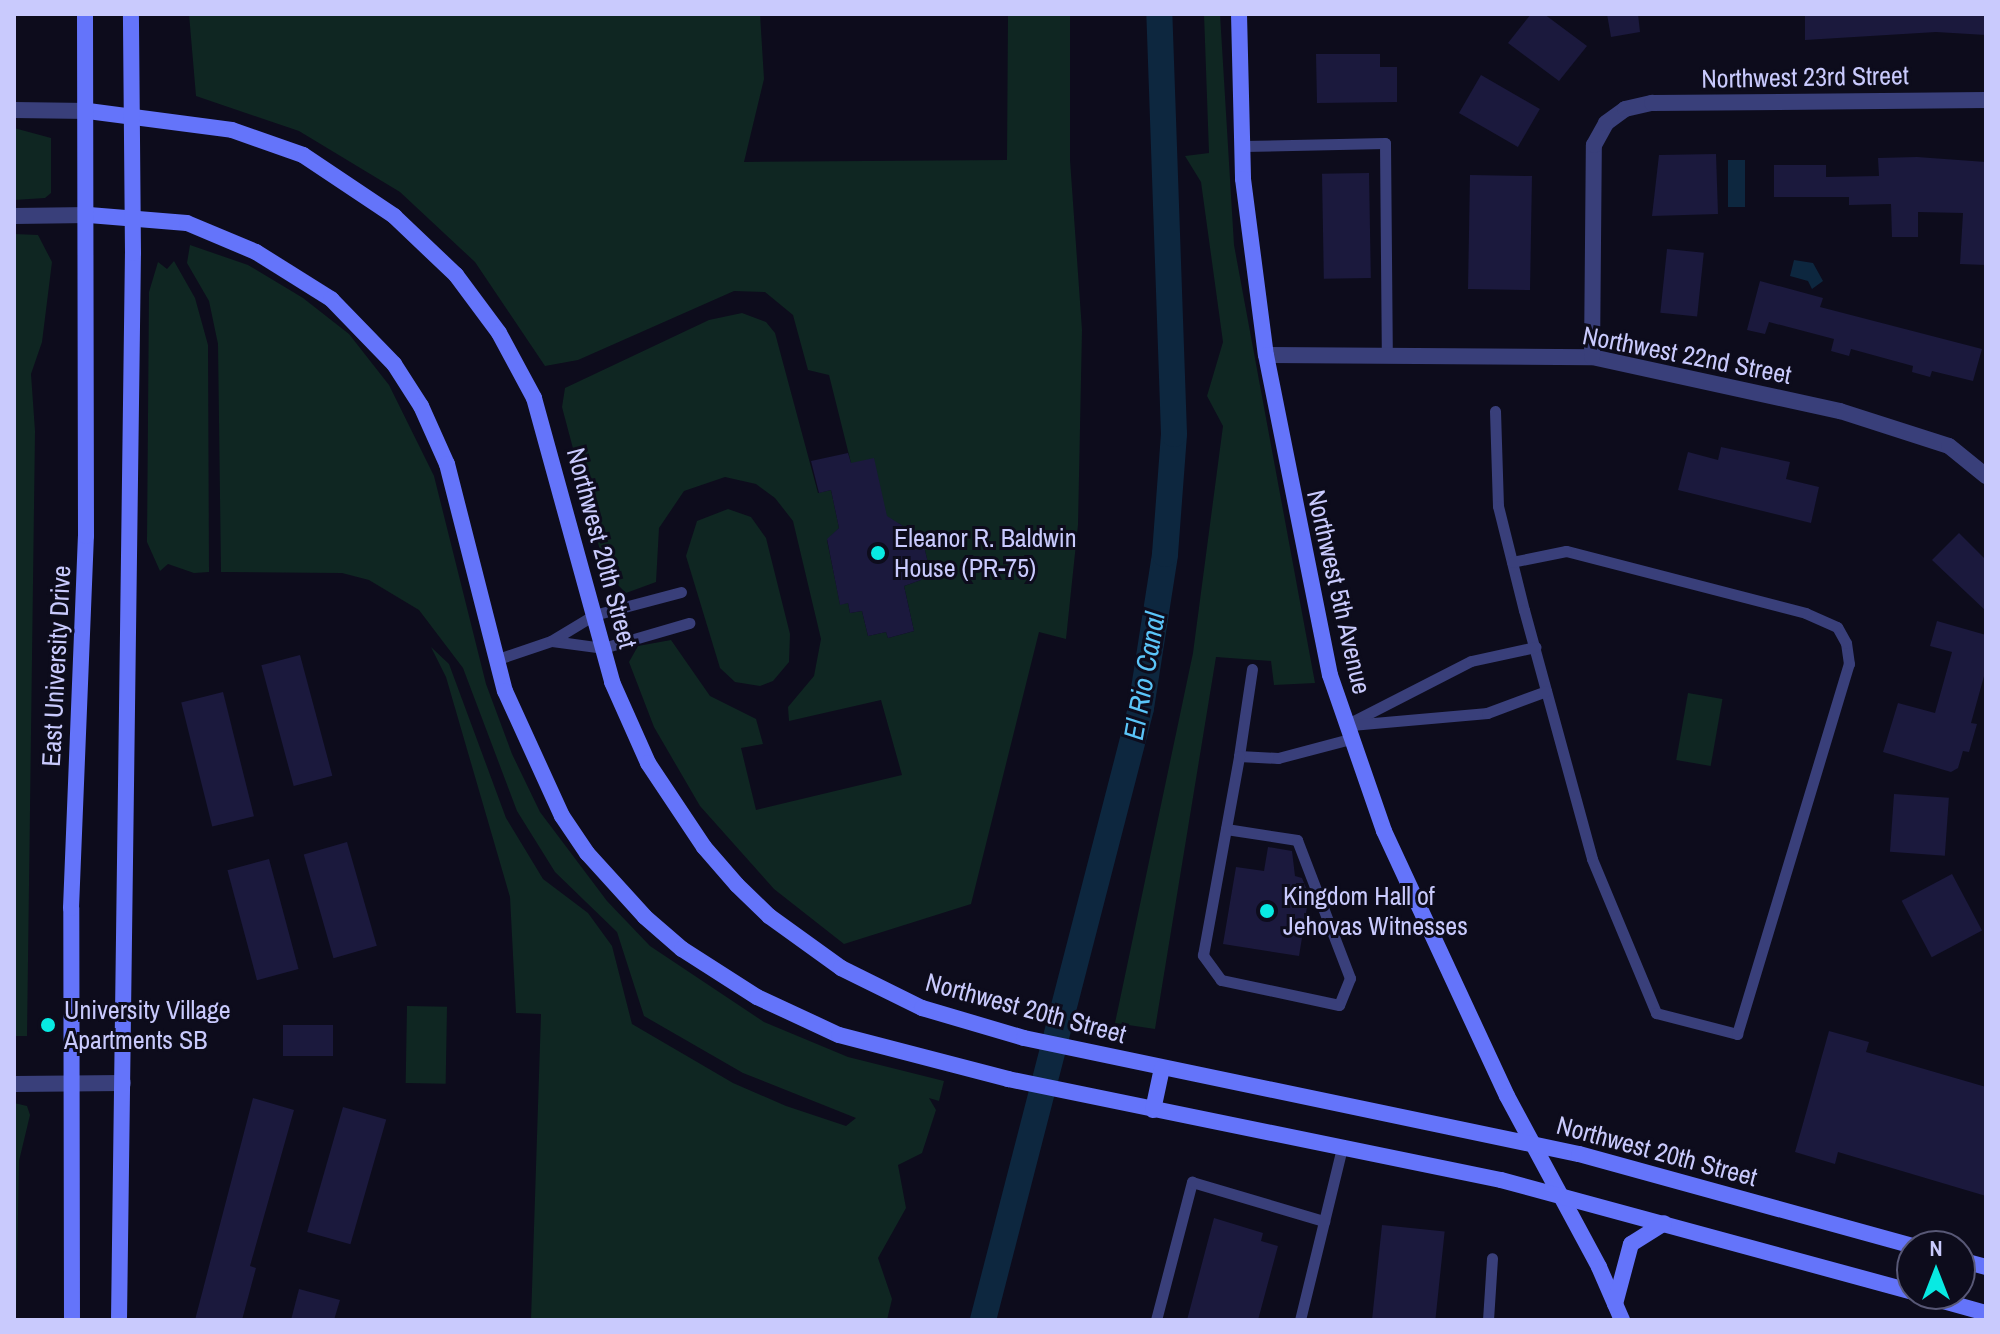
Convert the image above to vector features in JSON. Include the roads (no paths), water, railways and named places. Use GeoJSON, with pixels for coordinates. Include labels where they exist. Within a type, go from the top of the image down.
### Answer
{"type":"FeatureCollection","features":[{"type":"Feature","properties":{"kind":"street","name":"East University Drive"},"geometry":{"type":"LineString","coordinates":[[72,1320],[70,1083],[73,805],[86,565],[89,215],[85,14]]}},
{"type":"Feature","properties":{"kind":"street"},"geometry":{"type":"LineString","coordinates":[[119,1320],[133,215],[131,14]]}},
{"type":"Feature","properties":{"kind":"street","name":"Northwest 5th Avenue"},"geometry":{"type":"LineString","coordinates":[[1239,14],[1243,146],[1266,355],[1310,585],[1348,732],[1384,831],[1532,1144],[1561,1195],[1622,1320]]}},
{"type":"Feature","properties":{"kind":"street","name":"Northwest 23rd Street"},"geometry":{"type":"LineString","coordinates":[[1592,357],[1594,145],[1606,123],[1625,109],[1652,103],[1986,100]]}},
{"type":"Feature","properties":{"kind":"street","name":"Northwest 20th Street"},"geometry":{"type":"LineString","coordinates":[[14,110],[88,111],[232,130],[303,155],[394,216],[456,275],[499,333],[534,398],[603,648],[628,724],[672,803],[704,847],[769,916],[881,990],[922,1008],[1024,1038],[1532,1144],[1896,1242]]}},
{"type":"Feature","properties":{"kind":"street"},"geometry":{"type":"LineString","coordinates":[[14,216],[133,215],[187,223],[293,273],[331,299],[394,364],[421,406],[447,464],[498,659],[522,736],[562,816],[617,886],[682,949],[757,997],[839,1035],[1008,1079],[1561,1195],[1896,1288]]}},
{"type":"Feature","properties":{"kind":"street","name":"Northwest 22nd Street"},"geometry":{"type":"LineString","coordinates":[[1266,355],[1592,357],[1840,411],[1949,446],[1986,476]]}},
{"type":"Feature","properties":{"kind":"street"},"geometry":{"type":"LineString","coordinates":[[1153,1110],[1162,1068]]}},
{"type":"Feature","properties":{"kind":"street"},"geometry":{"type":"LineString","coordinates":[[14,1084],[123,1083]]}},
{"type":"Feature","properties":{"kind":"street"},"geometry":{"type":"LineString","coordinates":[[1615,1304],[1631,1244],[1664,1223]]}},
{"type":"Feature","properties":{"kind":"lane"},"geometry":{"type":"LineString","coordinates":[[1243,146],[1385,143],[1387,356]]}},
{"type":"Feature","properties":{"kind":"lane"},"geometry":{"type":"LineString","coordinates":[[1495,411],[1498,506],[1512,562],[1546,691],[1592,859],[1656,1013],[1737,1034],[1849,664],[1846,643],[1837,627],[1806,613],[1566,551],[1512,562]]}},
{"type":"Feature","properties":{"kind":"lane"},"geometry":{"type":"LineString","coordinates":[[498,659],[551,641],[594,615],[681,592]]}},
{"type":"Feature","properties":{"kind":"lane"},"geometry":{"type":"LineString","coordinates":[[551,641],[603,648],[689,623]]}},
{"type":"Feature","properties":{"kind":"lane"},"geometry":{"type":"LineString","coordinates":[[1239,756],[1278,758],[1348,732],[1471,661],[1535,647]]}},
{"type":"Feature","properties":{"kind":"lane"},"geometry":{"type":"LineString","coordinates":[[1226,829],[1297,840],[1350,978],[1339,1005],[1221,980],[1203,955],[1252,669]]}},
{"type":"Feature","properties":{"kind":"lane"},"geometry":{"type":"LineString","coordinates":[[1348,732],[1487,713],[1546,691]]}},
{"type":"Feature","properties":{"kind":"lane"},"geometry":{"type":"LineString","coordinates":[[1300,1320],[1342,1148]]}},
{"type":"Feature","properties":{"kind":"lane"},"geometry":{"type":"LineString","coordinates":[[1156,1320],[1192,1182],[1324,1221]]}},
{"type":"Feature","properties":{"kind":"lane"},"geometry":{"type":"LineString","coordinates":[[1488,1320],[1492,1258]]}},
{"type":"Feature","properties":{"kind":"water"},"geometry":{"type":"Polygon","coordinates":[[[1728,160],[1745,160],[1745,207],[1728,207],[1728,160]]]}},
{"type":"Feature","properties":{"kind":"water"},"geometry":{"type":"Polygon","coordinates":[[[1794,260],[1813,263],[1823,281],[1812,289],[1808,281],[1790,276],[1794,260]]]}},
{"type":"Feature","properties":{"kind":"waterway","name":"El Rio Canal"},"geometry":{"type":"LineString","coordinates":[[983,1320],[1141,708],[1165,554],[1174,434],[1159,14]]}},
{"type":"Feature","properties":{"kind":"place","name":"Eleanor R. Baldwin House (PR-75)"},"geometry":{"type":"Point","coordinates":[878,553]}},
{"type":"Feature","properties":{"kind":"place","name":"Kingdom Hall of Jehovas Witnesses"},"geometry":{"type":"Point","coordinates":[1267,911]}},
{"type":"Feature","properties":{"kind":"place","name":"University Village Apartments SB"},"geometry":{"type":"Point","coordinates":[48,1025]}}]}
